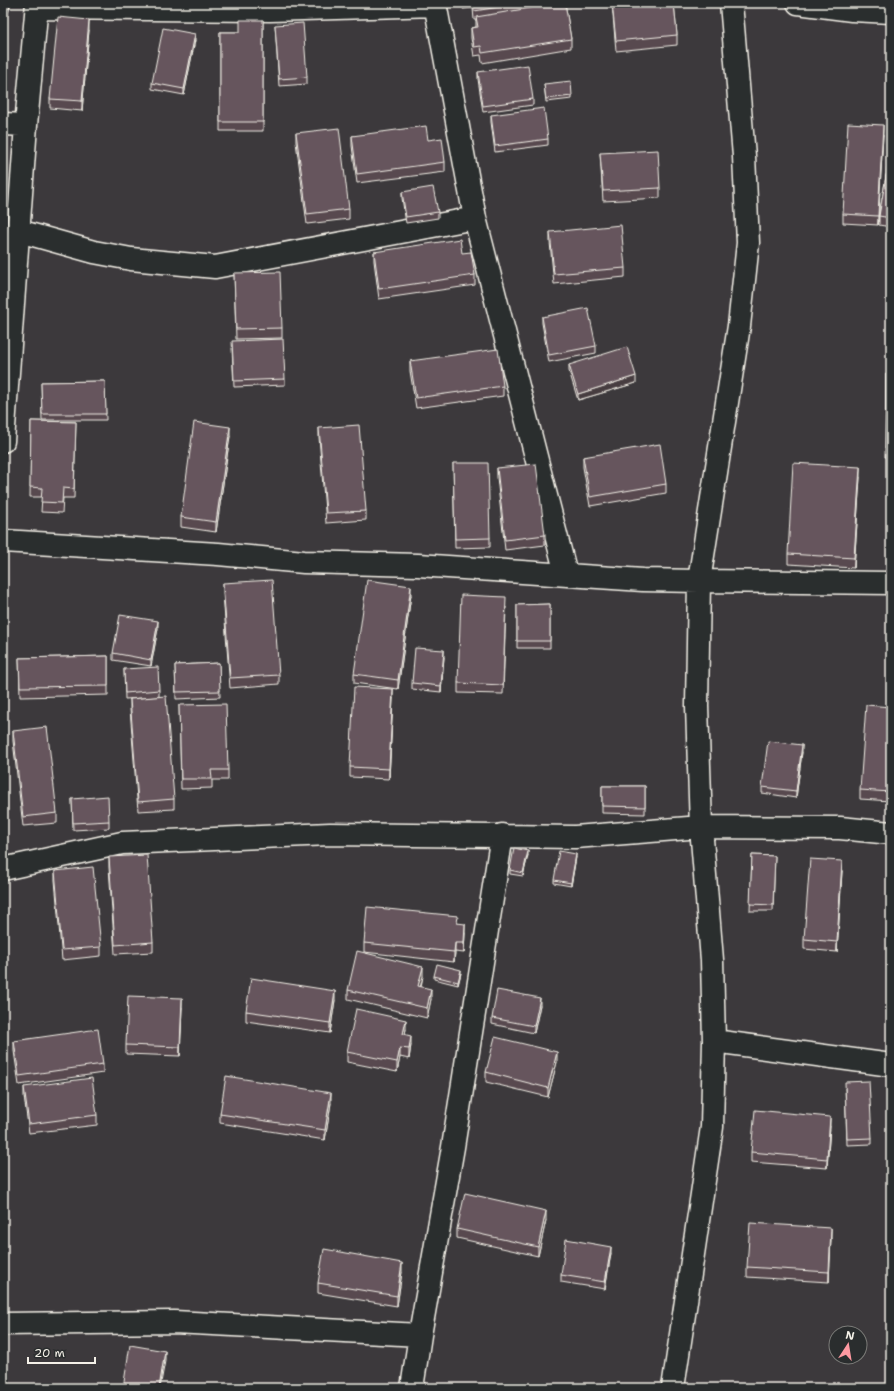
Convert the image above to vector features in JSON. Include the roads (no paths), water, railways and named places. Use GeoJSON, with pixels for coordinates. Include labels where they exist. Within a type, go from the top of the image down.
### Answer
{"type":"FeatureCollection","features":[{"type":"Feature","properties":{"kind":"street"},"geometry":{"type":"LineString","coordinates":[[673,1388],[712,1127],[714,1041],[712,960],[701,827],[697,706],[699,581],[739,326],[748,243],[744,156],[731,3]]}},
{"type":"Feature","properties":{"kind":"street"},"geometry":{"type":"LineString","coordinates":[[798,3],[852,10],[891,12]]}},
{"type":"Feature","properties":{"kind":"street"},"geometry":{"type":"LineString","coordinates":[[3,441],[26,125],[37,5],[270,10],[436,4],[475,218],[566,574]]}},
{"type":"Feature","properties":{"kind":"street"},"geometry":{"type":"LineString","coordinates":[[3,124],[26,125]]}},
{"type":"Feature","properties":{"kind":"street"},"geometry":{"type":"LineString","coordinates":[[19,231],[94,252],[132,259],[215,267],[475,218]]}},
{"type":"Feature","properties":{"kind":"street"},"geometry":{"type":"LineString","coordinates":[[3,541],[218,554],[304,562],[418,565],[643,580],[891,583]]}},
{"type":"Feature","properties":{"kind":"street"},"geometry":{"type":"LineString","coordinates":[[3,869],[122,843],[330,834],[574,837],[701,827],[840,828],[891,832]]}},
{"type":"Feature","properties":{"kind":"street"},"geometry":{"type":"LineString","coordinates":[[412,1388],[453,1147],[502,836]]}},
{"type":"Feature","properties":{"kind":"street"},"geometry":{"type":"LineString","coordinates":[[714,1041],[891,1065]]}},
{"type":"Feature","properties":{"kind":"street"},"geometry":{"type":"LineString","coordinates":[[3,1324],[174,1322],[420,1335]]}}]}
